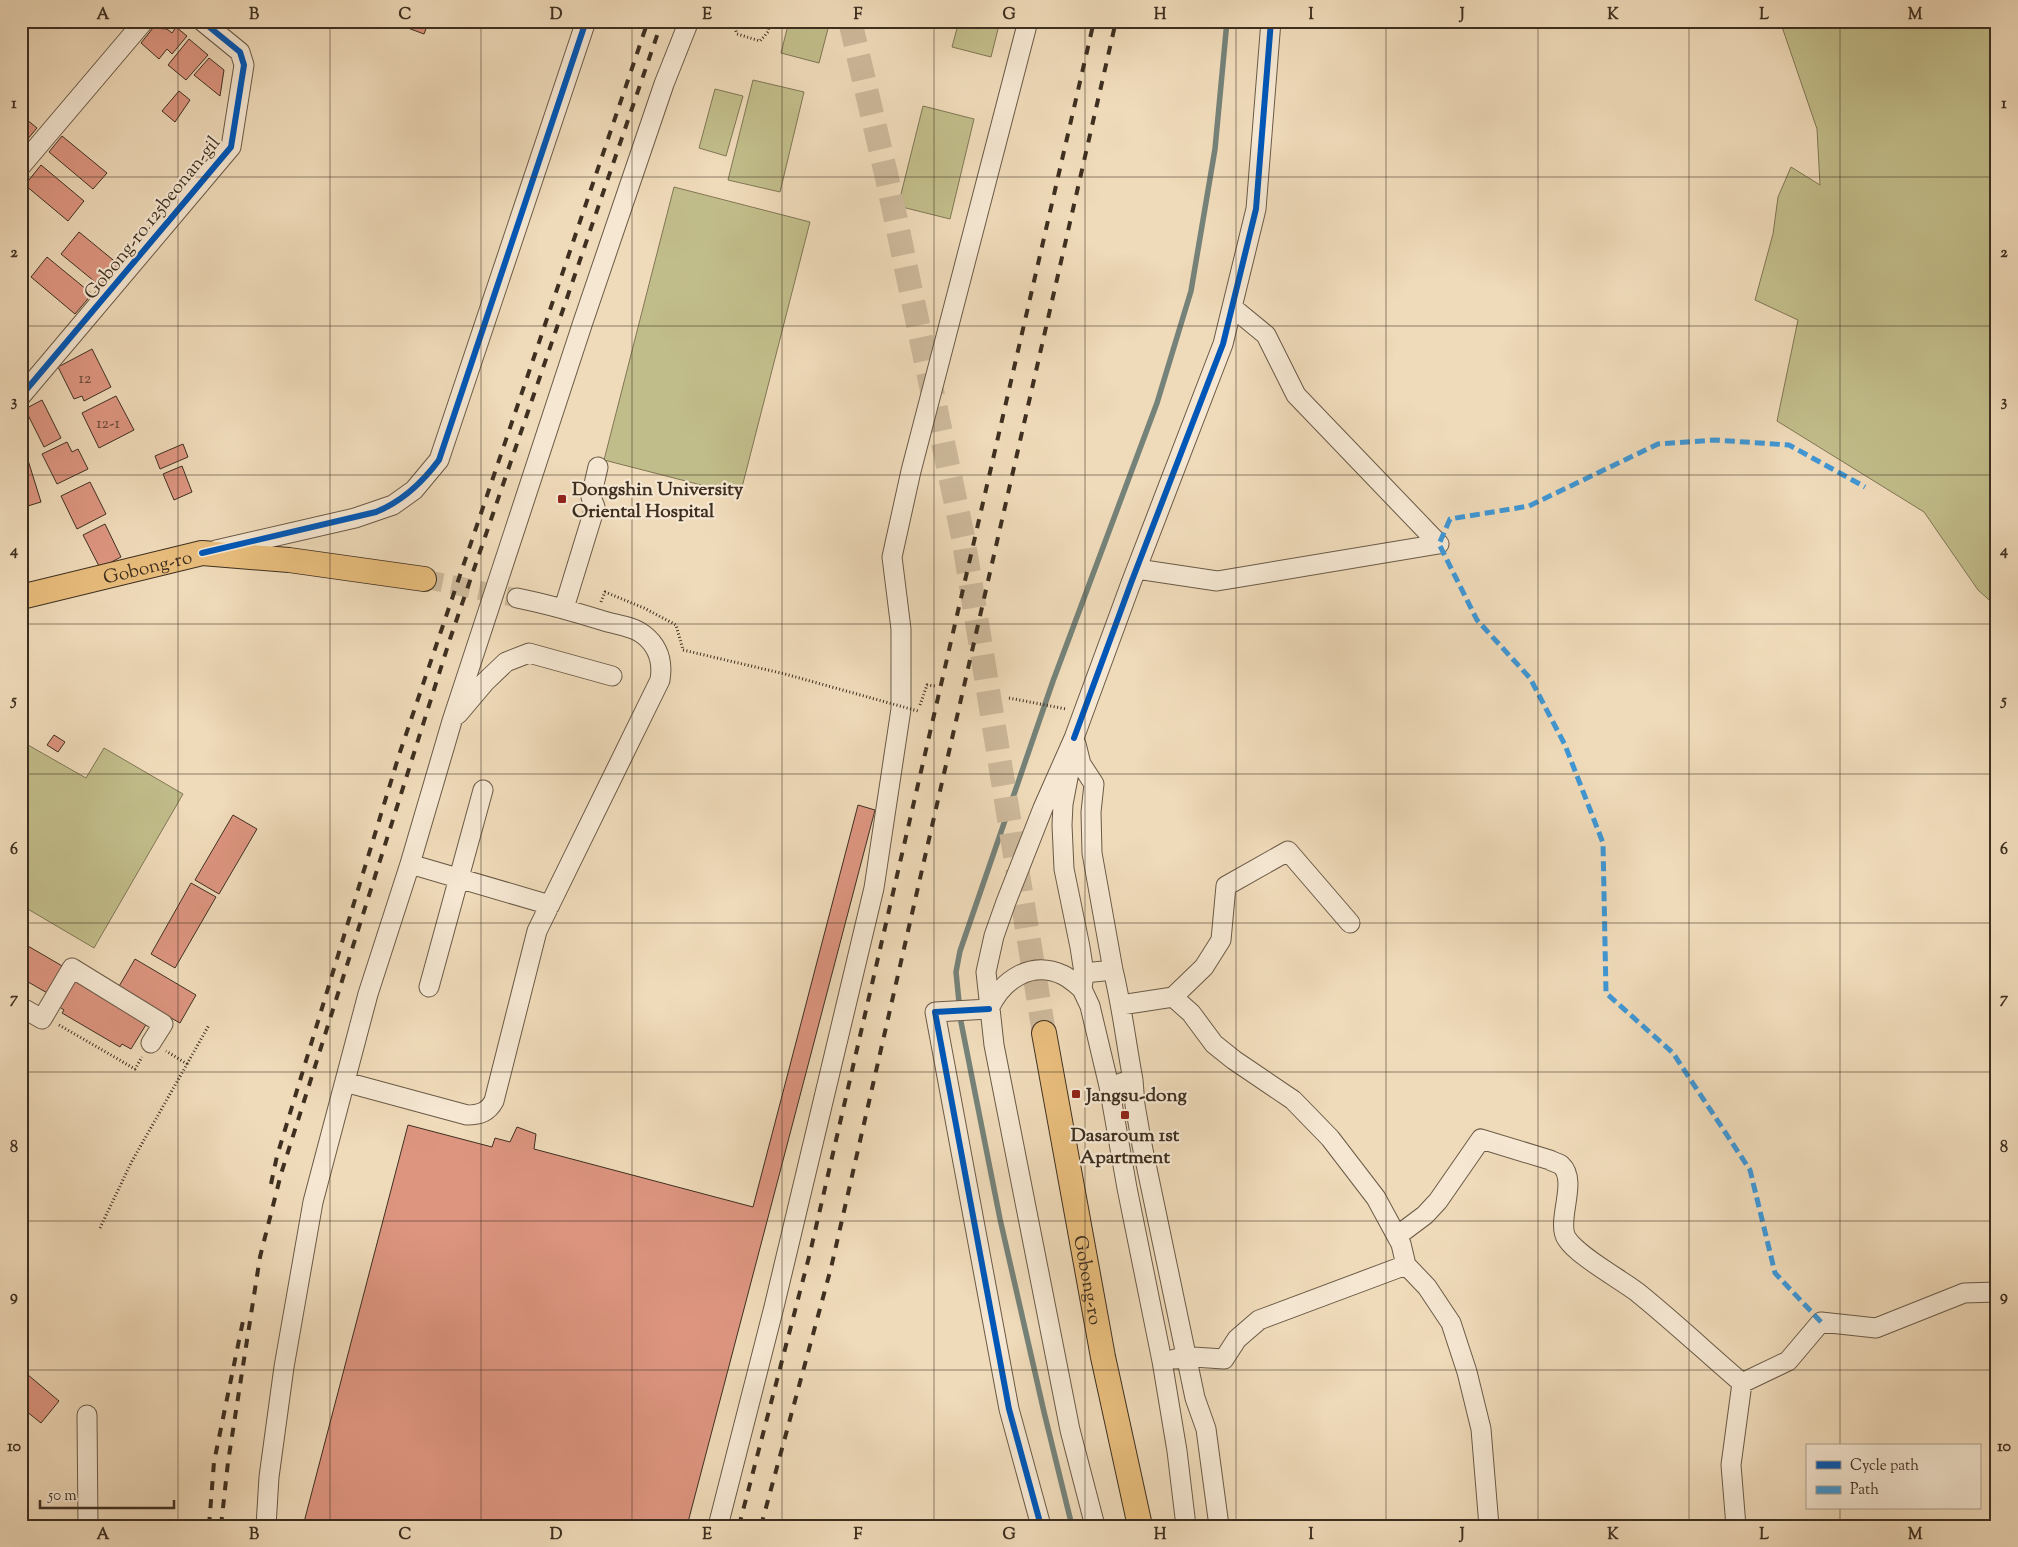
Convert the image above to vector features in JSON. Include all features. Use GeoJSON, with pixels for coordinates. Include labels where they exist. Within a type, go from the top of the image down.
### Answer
{"type":"FeatureCollection","features":[{"type":"Feature","properties":{"kind":"main road","name":"Gobong-ro"},"geometry":{"type":"LineString","coordinates":[[21,597],[202,553],[289,560],[424,579]]}},
{"type":"Feature","properties":{"kind":"main road","name":"Gobong-ro"},"geometry":{"type":"LineString","coordinates":[[1044,1033],[1103,1358],[1140,1526]]}},
{"type":"Feature","properties":{"kind":"street"},"geometry":{"type":"LineString","coordinates":[[21,166],[144,21]]}},
{"type":"Feature","properties":{"kind":"street","name":"Gobong-ro 125beonan-gil"},"geometry":{"type":"LineString","coordinates":[[21,396],[232,148],[244,66],[240,52],[202,21]]}},
{"type":"Feature","properties":{"kind":"street"},"geometry":{"type":"LineString","coordinates":[[202,553],[355,518],[393,505],[414,490],[440,460],[586,21]]}},
{"type":"Feature","properties":{"kind":"street"},"geometry":{"type":"LineString","coordinates":[[266,1526],[269,1477],[284,1367],[313,1202],[368,994],[410,864],[452,721],[585,316],[664,84],[690,21]]}},
{"type":"Feature","properties":{"kind":"street"},"geometry":{"type":"LineString","coordinates":[[718,1526],[774,1307],[874,888],[901,709],[901,630],[892,557],[911,471],[1028,21]]}},
{"type":"Feature","properties":{"kind":"street"},"geometry":{"type":"LineString","coordinates":[[1095,1526],[1070,1430],[994,1045],[984,1009],[986,972],[994,936],[1043,808],[1074,738],[1223,344],[1256,209],[1271,21]]}},
{"type":"Feature","properties":{"kind":"street"},"geometry":{"type":"LineString","coordinates":[[1137,568],[1217,581],[1438,544],[1296,394],[1266,335],[1232,307]]}},
{"type":"Feature","properties":{"kind":"street"},"geometry":{"type":"LineString","coordinates":[[564,608],[595,507],[591,497],[598,467]]}},
{"type":"Feature","properties":{"kind":"street"},"geometry":{"type":"LineString","coordinates":[[345,1082],[468,1115],[476,1115],[486,1110],[494,1101],[537,930],[657,689],[662,670],[661,658],[656,648],[643,634],[630,628],[564,608],[517,598]]}},
{"type":"Feature","properties":{"kind":"street"},"geometry":{"type":"LineString","coordinates":[[452,721],[485,682],[506,662],[529,653],[612,676]]}},
{"type":"Feature","properties":{"kind":"street"},"geometry":{"type":"LineString","coordinates":[[1074,738],[1081,764],[1094,784],[1091,812],[1092,853],[1112,970],[1121,1005],[1123,1029],[1133,1080],[1142,1146],[1195,1398],[1206,1429],[1219,1526]]}},
{"type":"Feature","properties":{"kind":"street"},"geometry":{"type":"LineString","coordinates":[[1074,738],[1064,804],[1064,869],[1083,981],[1109,1086],[1126,1188],[1162,1361],[1177,1451],[1186,1526]]}},
{"type":"Feature","properties":{"kind":"street"},"geometry":{"type":"LineString","coordinates":[[429,987],[483,790]]}},
{"type":"Feature","properties":{"kind":"street"},"geometry":{"type":"LineString","coordinates":[[1121,1005],[1173,997],[1204,967],[1221,940],[1226,886],[1288,851],[1350,922]]}},
{"type":"Feature","properties":{"kind":"street"},"geometry":{"type":"LineString","coordinates":[[410,864],[550,905]]}},
{"type":"Feature","properties":{"kind":"street"},"geometry":{"type":"LineString","coordinates":[[21,1007],[42,1019],[72,968],[163,1024],[151,1043]]}},
{"type":"Feature","properties":{"kind":"street"},"geometry":{"type":"LineString","coordinates":[[1042,1526],[1009,1409],[935,1012],[984,1009],[1018,974],[1046,970],[1083,981],[1112,970]]}},
{"type":"Feature","properties":{"kind":"street"},"geometry":{"type":"LineString","coordinates":[[1173,997],[1192,1013],[1214,1044],[1293,1100],[1330,1138],[1376,1198],[1401,1244],[1406,1265],[1427,1287],[1450,1323],[1467,1372],[1481,1429],[1489,1526]]}},
{"type":"Feature","properties":{"kind":"street"},"geometry":{"type":"LineString","coordinates":[[1109,1086],[1133,1080]]}},
{"type":"Feature","properties":{"kind":"street"},"geometry":{"type":"LineString","coordinates":[[1397,1236],[1425,1215],[1438,1201],[1481,1140],[1550,1160],[1561,1165],[1566,1173],[1568,1193],[1564,1224],[1566,1238],[1578,1250],[1637,1292],[1742,1383]]}},
{"type":"Feature","properties":{"kind":"street"},"geometry":{"type":"LineString","coordinates":[[1162,1361],[1186,1358],[1224,1359],[1237,1339],[1259,1320],[1406,1265]]}},
{"type":"Feature","properties":{"kind":"street"},"geometry":{"type":"LineString","coordinates":[[1742,1383],[1788,1361],[1820,1322],[1876,1328],[1964,1293],[1997,1292]]}},
{"type":"Feature","properties":{"kind":"street"},"geometry":{"type":"LineString","coordinates":[[1736,1526],[1731,1465],[1742,1383]]}},
{"type":"Feature","properties":{"kind":"street"},"geometry":{"type":"LineString","coordinates":[[87,1415],[88,1523]]}},
{"type":"Feature","properties":{"kind":"path"},"geometry":{"type":"LineString","coordinates":[[732,21],[737,34],[760,41],[768,32],[770,21]]}},
{"type":"Feature","properties":{"kind":"path"},"geometry":{"type":"LineString","coordinates":[[683,650],[785,674],[918,711],[927,685],[935,686]]}},
{"type":"Feature","properties":{"kind":"path"},"geometry":{"type":"LineString","coordinates":[[1009,698],[1056,707]]}},
{"type":"Feature","properties":{"kind":"path"},"geometry":{"type":"LineString","coordinates":[[42,1019],[57,1024],[135,1069],[151,1043],[187,1064]]}},
{"type":"Feature","properties":{"kind":"path"},"geometry":{"type":"LineString","coordinates":[[100,1228],[131,1163],[210,1024]]}},
{"type":"Feature","properties":{"kind":"shaded area"},"geometry":{"type":"Polygon","coordinates":[[[789,21],[830,21],[819,63],[781,53],[789,21]]]}},
{"type":"Feature","properties":{"kind":"shaded area"},"geometry":{"type":"Polygon","coordinates":[[[959,21],[1000,21],[991,57],[952,47],[959,21]]]}},
{"type":"Feature","properties":{"kind":"shaded area"},"geometry":{"type":"Polygon","coordinates":[[[1780,21],[1997,21],[1997,607],[1978,590],[1924,512],[1777,421],[1798,320],[1755,300],[1773,234],[1778,197],[1791,167],[1820,185],[1817,129],[1780,21]]]}},
{"type":"Feature","properties":{"kind":"shaded area"},"geometry":{"type":"Polygon","coordinates":[[[753,80],[804,92],[780,192],[728,180],[753,80]]]}},
{"type":"Feature","properties":{"kind":"shaded area"},"geometry":{"type":"Polygon","coordinates":[[[715,89],[743,96],[726,156],[699,148],[715,89]]]}},
{"type":"Feature","properties":{"kind":"shaded area"},"geometry":{"type":"Polygon","coordinates":[[[923,106],[974,119],[950,219],[898,206],[923,106]]]}},
{"type":"Feature","properties":{"kind":"shaded area"},"geometry":{"type":"Polygon","coordinates":[[[674,187],[810,222],[740,495],[604,460],[674,187]]]}},
{"type":"Feature","properties":{"kind":"shaded area"},"geometry":{"type":"Polygon","coordinates":[[[21,741],[86,778],[104,748],[183,794],[94,948],[21,905],[21,741]]]}},
{"type":"Feature","properties":{"kind":"building"},"geometry":{"type":"Polygon","coordinates":[[[389,21],[429,21],[424,34],[389,21]]]}},
{"type":"Feature","properties":{"kind":"building"},"geometry":{"type":"Polygon","coordinates":[[[176,27],[187,36],[172,54],[167,49],[159,59],[141,43],[153,28],[167,29],[172,33],[176,27]]]}},
{"type":"Feature","properties":{"kind":"building"},"geometry":{"type":"Polygon","coordinates":[[[189,39],[208,55],[186,80],[168,65],[189,39]]]}},
{"type":"Feature","properties":{"kind":"building"},"geometry":{"type":"Polygon","coordinates":[[[209,58],[224,70],[220,96],[194,75],[209,58]]]}},
{"type":"Feature","properties":{"kind":"building"},"geometry":{"type":"Polygon","coordinates":[[[179,91],[190,100],[175,122],[162,111],[179,91]]]}},
{"type":"Feature","properties":{"kind":"building"},"geometry":{"type":"Polygon","coordinates":[[[21,115],[37,128],[21,147],[21,115]]]}},
{"type":"Feature","properties":{"kind":"building"},"geometry":{"type":"Polygon","coordinates":[[[62,136],[107,173],[93,189],[49,152],[62,136]]]}},
{"type":"Feature","properties":{"kind":"building"},"geometry":{"type":"Polygon","coordinates":[[[41,165],[84,201],[68,221],[25,185],[41,165]]]}},
{"type":"Feature","properties":{"kind":"building"},"geometry":{"type":"Polygon","coordinates":[[[79,232],[118,264],[100,286],[61,254],[79,232]]]}},
{"type":"Feature","properties":{"kind":"building"},"geometry":{"type":"Polygon","coordinates":[[[47,257],[92,294],[75,314],[31,277],[47,257]]]}},
{"type":"Feature","properties":{"kind":"building"},"geometry":{"type":"Polygon","coordinates":[[[92,349],[111,387],[84,401],[82,396],[74,399],[58,367],[92,349]]]}},
{"type":"Feature","properties":{"kind":"building"},"geometry":{"type":"Polygon","coordinates":[[[116,396],[134,430],[99,448],[82,413],[116,396]]]}},
{"type":"Feature","properties":{"kind":"building"},"geometry":{"type":"Polygon","coordinates":[[[42,400],[61,438],[44,447],[25,409],[42,400]]]}},
{"type":"Feature","properties":{"kind":"building"},"geometry":{"type":"Polygon","coordinates":[[[67,442],[72,452],[78,449],[88,469],[57,484],[42,454],[67,442]]]}},
{"type":"Feature","properties":{"kind":"building"},"geometry":{"type":"Polygon","coordinates":[[[183,444],[188,457],[160,469],[155,456],[183,444]]]}},
{"type":"Feature","properties":{"kind":"building"},"geometry":{"type":"Polygon","coordinates":[[[27,457],[41,502],[21,508],[21,459],[27,457]]]}},
{"type":"Feature","properties":{"kind":"building"},"geometry":{"type":"Polygon","coordinates":[[[182,466],[192,492],[174,500],[163,474],[182,466]]]}},
{"type":"Feature","properties":{"kind":"building"},"geometry":{"type":"Polygon","coordinates":[[[90,482],[106,514],[77,529],[61,496],[90,482]]]}},
{"type":"Feature","properties":{"kind":"building"},"geometry":{"type":"Polygon","coordinates":[[[105,524],[121,557],[100,568],[83,535],[105,524]]]}},
{"type":"Feature","properties":{"kind":"building"},"geometry":{"type":"Polygon","coordinates":[[[54,735],[65,742],[58,752],[47,745],[54,735]]]}},
{"type":"Feature","properties":{"kind":"building"},"geometry":{"type":"Polygon","coordinates":[[[858,805],[875,810],[687,1526],[303,1526],[408,1125],[492,1147],[495,1138],[510,1142],[517,1127],[536,1134],[534,1149],[753,1207],[858,805]]]}},
{"type":"Feature","properties":{"kind":"building"},"geometry":{"type":"Polygon","coordinates":[[[233,815],[257,829],[219,894],[195,880],[233,815]]]}},
{"type":"Feature","properties":{"kind":"building"},"geometry":{"type":"Polygon","coordinates":[[[191,883],[216,897],[175,968],[151,954],[191,883]]]}},
{"type":"Feature","properties":{"kind":"building"},"geometry":{"type":"Polygon","coordinates":[[[21,942],[64,967],[49,994],[23,979],[21,983],[21,942]]]}},
{"type":"Feature","properties":{"kind":"building"},"geometry":{"type":"Polygon","coordinates":[[[135,959],[196,995],[180,1023],[118,988],[135,959]]]}},
{"type":"Feature","properties":{"kind":"building"},"geometry":{"type":"Polygon","coordinates":[[[73,980],[147,1023],[131,1049],[122,1044],[120,1047],[62,1013],[64,1010],[58,1006],[73,980]]]}},
{"type":"Feature","properties":{"kind":"building"},"geometry":{"type":"Polygon","coordinates":[[[21,1369],[59,1401],[41,1423],[21,1407],[21,1369]]]}},
{"type":"Feature","properties":{"kind":"waterway"},"geometry":{"type":"LineString","coordinates":[[1072,1526],[1000,1219],[961,1022],[956,972],[960,951],[1053,681],[1157,403],[1191,291],[1215,149],[1227,21]]}},
{"type":"Feature","properties":{"kind":"tunnel"},"geometry":{"type":"LineString","coordinates":[[850,21],[887,178],[963,537],[1044,1033]]}},
{"type":"Feature","properties":{"kind":"tunnel"},"geometry":{"type":"LineString","coordinates":[[424,579],[517,598]]}},
{"type":"Feature","properties":{"kind":"railway"},"geometry":{"type":"LineString","coordinates":[[271,1184],[277,1156],[399,755],[648,21]]}},
{"type":"Feature","properties":{"kind":"railway"},"geometry":{"type":"LineString","coordinates":[[221,1526],[228,1462],[260,1257],[281,1174],[450,639],[662,21]]}},
{"type":"Feature","properties":{"kind":"railway"},"geometry":{"type":"LineString","coordinates":[[739,1526],[810,1253],[1094,21]]}},
{"type":"Feature","properties":{"kind":"railway"},"geometry":{"type":"LineString","coordinates":[[761,1526],[831,1268],[1116,21]]}},
{"type":"Feature","properties":{"kind":"railway"},"geometry":{"type":"LineString","coordinates":[[209,1526],[214,1462],[244,1316]]}},
{"type":"Feature","properties":{"kind":"marked path"},"geometry":{"type":"LineString","coordinates":[[1821,1322],[1775,1273],[1750,1170],[1673,1053],[1606,993],[1603,843],[1565,745],[1530,678],[1477,620],[1439,544],[1450,519],[1529,506],[1658,444],[1715,440],[1789,445],[1865,487]]}},
{"type":"Feature","properties":{"kind":"cycle path"},"geometry":{"type":"LineString","coordinates":[[21,396],[231,147],[244,65],[240,52],[202,21]]}},
{"type":"Feature","properties":{"kind":"cycle path"},"geometry":{"type":"LineString","coordinates":[[202,553],[376,512],[403,497],[426,476],[439,460],[586,21]]}},
{"type":"Feature","properties":{"kind":"cycle path"},"geometry":{"type":"LineString","coordinates":[[1074,738],[1131,583],[1223,344],[1256,209],[1271,21]]}},
{"type":"Feature","properties":{"kind":"cycle path"},"geometry":{"type":"LineString","coordinates":[[989,1009],[935,1012],[1009,1409],[1041,1526]]}},
{"type":"Feature","properties":{"kind":"place","name":"Dongshin University Oriental Hospital"},"geometry":{"type":"Point","coordinates":[562,499]}},
{"type":"Feature","properties":{"kind":"place","name":"Jangsu-dong"},"geometry":{"type":"Point","coordinates":[1076,1094]}},
{"type":"Feature","properties":{"kind":"place","name":"Dasaroum 1st Apartment"},"geometry":{"type":"Point","coordinates":[1125,1115]}}]}
